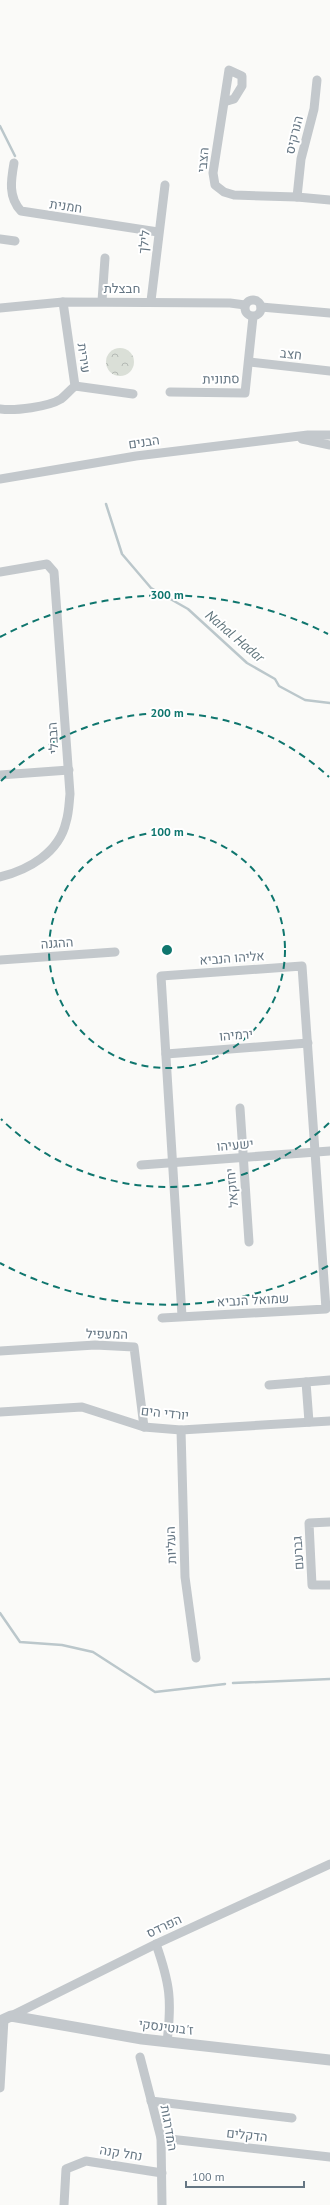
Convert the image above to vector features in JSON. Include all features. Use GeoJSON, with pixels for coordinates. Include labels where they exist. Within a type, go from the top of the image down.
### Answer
{"type":"FeatureCollection","features":[{"type":"Feature","properties":{"kind":"street","name":"הנרקיס"},"geometry":{"type":"LineString","coordinates":[[297,196],[301,159],[314,109],[317,80]]}},
{"type":"Feature","properties":{"kind":"street","name":"הצבי"},"geometry":{"type":"LineString","coordinates":[[224,102],[213,173],[215,185],[224,192],[234,194],[297,196]]}},
{"type":"Feature","properties":{"kind":"street","name":"חמנית"},"geometry":{"type":"LineString","coordinates":[[14,163],[11,184],[12,197],[21,211],[158,232]]}},
{"type":"Feature","properties":{"kind":"street","name":"לילך"},"geometry":{"type":"LineString","coordinates":[[152,301],[158,232],[165,185]]}},
{"type":"Feature","properties":{"kind":"street"},"geometry":{"type":"LineString","coordinates":[[297,196],[330,200]]}},
{"type":"Feature","properties":{"kind":"street"},"geometry":{"type":"LineString","coordinates":[[0,239],[15,241]]}},
{"type":"Feature","properties":{"kind":"street"},"geometry":{"type":"LineString","coordinates":[[102,301],[105,258]]}},
{"type":"Feature","properties":{"kind":"street"},"geometry":{"type":"LineString","coordinates":[[254,300],[258,302],[261,307],[258,314],[253,317],[246,314],[245,305],[248,302],[254,300]]}},
{"type":"Feature","properties":{"kind":"street","name":"חבצלת"},"geometry":{"type":"LineString","coordinates":[[0,308],[63,302],[102,301],[230,302],[245,305]]}},
{"type":"Feature","properties":{"kind":"street","name":"עירית"},"geometry":{"type":"LineString","coordinates":[[0,409],[7,410],[48,404],[61,398],[75,386],[63,302]]}},
{"type":"Feature","properties":{"kind":"street"},"geometry":{"type":"LineString","coordinates":[[261,307],[330,313]]}},
{"type":"Feature","properties":{"kind":"street","name":"סתונית"},"geometry":{"type":"LineString","coordinates":[[170,392],[245,393],[250,362],[253,317]]}},
{"type":"Feature","properties":{"kind":"street","name":"חצב"},"geometry":{"type":"LineString","coordinates":[[250,362],[330,371]]}},
{"type":"Feature","properties":{"kind":"street"},"geometry":{"type":"LineString","coordinates":[[75,386],[133,394]]}},
{"type":"Feature","properties":{"kind":"street","name":"הבנים"},"geometry":{"type":"LineString","coordinates":[[0,479],[136,456],[308,435],[330,435]]}},
{"type":"Feature","properties":{"kind":"street","name":"הבנים"},"geometry":{"type":"LineString","coordinates":[[293,438],[330,445]]}},
{"type":"Feature","properties":{"kind":"street","name":"הבבלי"},"geometry":{"type":"LineString","coordinates":[[0,572],[47,564],[54,572],[70,794],[66,823],[60,837],[47,855],[19,872],[0,877]]}},
{"type":"Feature","properties":{"kind":"street"},"geometry":{"type":"LineString","coordinates":[[0,775],[69,770]]}},
{"type":"Feature","properties":{"kind":"street","name":"ההגנה"},"geometry":{"type":"LineString","coordinates":[[0,960],[115,952]]}},
{"type":"Feature","properties":{"kind":"street","name":"אליהו הנביא"},"geometry":{"type":"LineString","coordinates":[[182,1316],[161,976],[302,966],[326,1309]]}},
{"type":"Feature","properties":{"kind":"street","name":"ירמיהו"},"geometry":{"type":"LineString","coordinates":[[166,1054],[308,1043]]}},
{"type":"Feature","properties":{"kind":"street","name":"יחזקאל"},"geometry":{"type":"LineString","coordinates":[[240,1108],[249,1242]]}},
{"type":"Feature","properties":{"kind":"street","name":"ישעיהו"},"geometry":{"type":"LineString","coordinates":[[141,1165],[316,1151],[330,1152]]}},
{"type":"Feature","properties":{"kind":"street","name":"שמואל הנביא"},"geometry":{"type":"LineString","coordinates":[[162,1318],[326,1309]]}},
{"type":"Feature","properties":{"kind":"street","name":"המעפיל"},"geometry":{"type":"LineString","coordinates":[[0,1352],[95,1345],[134,1347],[144,1427]]}},
{"type":"Feature","properties":{"kind":"street"},"geometry":{"type":"LineString","coordinates":[[269,1385],[330,1380]]}},
{"type":"Feature","properties":{"kind":"street"},"geometry":{"type":"LineString","coordinates":[[306,1382],[309,1422]]}},
{"type":"Feature","properties":{"kind":"street","name":"יורדי הים"},"geometry":{"type":"LineString","coordinates":[[0,1412],[82,1407],[144,1427],[181,1430],[330,1421]]}},
{"type":"Feature","properties":{"kind":"street","name":"העליות"},"geometry":{"type":"LineString","coordinates":[[181,1430],[185,1577],[196,1658]]}},
{"type":"Feature","properties":{"kind":"street","name":"גברעם"},"geometry":{"type":"LineString","coordinates":[[330,1522],[309,1523],[312,1586],[330,1585]]}},
{"type":"Feature","properties":{"kind":"street","name":"הפרדס"},"geometry":{"type":"LineString","coordinates":[[5,2019],[156,1944],[330,1864]]}},
{"type":"Feature","properties":{"kind":"street"},"geometry":{"type":"LineString","coordinates":[[156,1944],[170,1990],[171,2008],[167,2042]]}},
{"type":"Feature","properties":{"kind":"street"},"geometry":{"type":"LineString","coordinates":[[0,2088],[5,2019]]}},
{"type":"Feature","properties":{"kind":"street","name":"ז'בוטינסקי"},"geometry":{"type":"LineString","coordinates":[[5,2019],[167,2042],[330,2060]]}},
{"type":"Feature","properties":{"kind":"street","name":"המדרגות"},"geometry":{"type":"LineString","coordinates":[[140,2056],[160,2138],[162,2205]]}},
{"type":"Feature","properties":{"kind":"street"},"geometry":{"type":"LineString","coordinates":[[151,2101],[292,2118]]}},
{"type":"Feature","properties":{"kind":"street","name":"הדקלים"},"geometry":{"type":"LineString","coordinates":[[160,2138],[330,2157]]}},
{"type":"Feature","properties":{"kind":"street","name":"נחל קנה"},"geometry":{"type":"LineString","coordinates":[[64,2205],[66,2170],[86,2161],[162,2173]]}},
{"type":"Feature","properties":{"kind":"green space"},"geometry":{"type":"Polygon","coordinates":[[[120,348],[126,349],[130,352],[133,356],[133,368],[130,372],[126,375],[120,376],[114,375],[110,372],[107,368],[106,362],[107,356],[110,352],[114,349],[120,348]]]}},
{"type":"Feature","properties":{"kind":"waterway","name":"Nahal Hadar"},"geometry":{"type":"LineString","coordinates":[[0,126],[15,156]]}},
{"type":"Feature","properties":{"kind":"waterway","name":"Nahal Hadar"},"geometry":{"type":"LineString","coordinates":[[106,504],[122,554],[151,588],[188,609],[247,663],[275,679],[279,686],[305,700],[330,703]]}},
{"type":"Feature","properties":{"kind":"waterway"},"geometry":{"type":"LineString","coordinates":[[0,1613],[20,1642],[62,1645],[93,1652],[155,1692],[225,1684]]}},
{"type":"Feature","properties":{"kind":"waterway"},"geometry":{"type":"LineString","coordinates":[[233,1683],[330,1679]]}}]}
